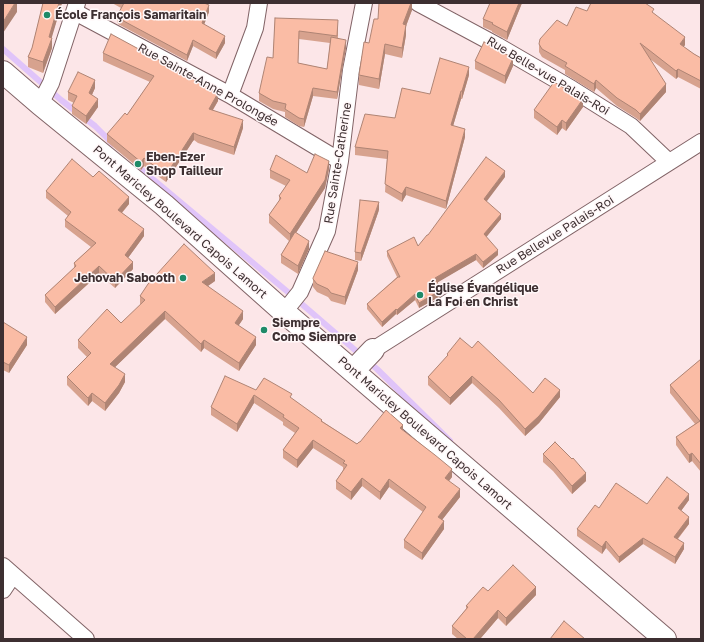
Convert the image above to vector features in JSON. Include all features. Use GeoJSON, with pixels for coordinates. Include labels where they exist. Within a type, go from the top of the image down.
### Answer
{"type":"FeatureCollection","features":[{"type":"Feature","properties":{"kind":"street"},"geometry":{"type":"LineString","coordinates":[[230,95],[256,28],[259,3]]}},
{"type":"Feature","properties":{"kind":"street","name":"Rue Sainte-Catherine"},"geometry":{"type":"LineString","coordinates":[[292,302],[327,231],[340,161],[351,70],[364,3]]}},
{"type":"Feature","properties":{"kind":"street","name":"Rue Belle-vue Palais-Roi"},"geometry":{"type":"LineString","coordinates":[[418,3],[498,46],[625,122],[669,162]]}},
{"type":"Feature","properties":{"kind":"street"},"geometry":{"type":"LineString","coordinates":[[45,94],[76,8]]}},
{"type":"Feature","properties":{"kind":"street","name":"Rue Sainte-Anne Prolongée"},"geometry":{"type":"LineString","coordinates":[[76,8],[230,95],[340,161]]}},
{"type":"Feature","properties":{"kind":"street","name":"Pont Maricley Boulevard Capois Lamort"},"geometry":{"type":"LineString","coordinates":[[5,78],[45,94],[164,205],[292,302],[361,362],[665,639]]}},
{"type":"Feature","properties":{"kind":"street","name":"Rue Bellevue Palais-Roi"},"geometry":{"type":"LineString","coordinates":[[361,362],[701,142]]}},
{"type":"Feature","properties":{"kind":"street"},"geometry":{"type":"LineString","coordinates":[[3,590],[8,570],[86,639]]}},
{"type":"Feature","properties":{"kind":"building"},"geometry":{"type":"Polygon","coordinates":[[[3,3],[15,3],[3,22],[3,3]]]}},
{"type":"Feature","properties":{"kind":"building"},"geometry":{"type":"Polygon","coordinates":[[[43,3],[59,3],[49,37],[52,38],[43,62],[28,57],[32,48],[43,3]]]}},
{"type":"Feature","properties":{"kind":"building"},"geometry":{"type":"Polygon","coordinates":[[[124,3],[204,3],[209,5],[202,23],[225,36],[216,53],[193,40],[187,55],[118,18],[119,17],[117,16],[124,3]]]}},
{"type":"Feature","properties":{"kind":"building"},"geometry":{"type":"Polygon","coordinates":[[[379,3],[411,3],[403,24],[406,25],[402,48],[385,44],[379,79],[359,75],[364,42],[369,43],[374,19],[378,19],[379,3]]]}},
{"type":"Feature","properties":{"kind":"building"},"geometry":{"type":"Polygon","coordinates":[[[490,3],[519,3],[507,32],[492,24],[493,23],[483,19],[490,3]]]}},
{"type":"Feature","properties":{"kind":"building"},"geometry":{"type":"Polygon","coordinates":[[[591,3],[645,3],[654,9],[652,12],[685,37],[680,44],[701,58],[701,81],[678,69],[676,71],[640,43],[666,84],[640,114],[617,98],[596,80],[594,84],[565,66],[567,63],[542,49],[539,44],[540,39],[557,20],[567,26],[576,7],[587,11],[591,3]]]}},
{"type":"Feature","properties":{"kind":"building"},"geometry":{"type":"Polygon","coordinates":[[[275,18],[338,20],[337,36],[299,31],[298,63],[327,69],[331,37],[346,40],[337,92],[313,88],[304,119],[299,118],[285,109],[286,104],[273,101],[259,93],[267,57],[273,58],[275,18]]]}},
{"type":"Feature","properties":{"kind":"building"},"geometry":{"type":"Polygon","coordinates":[[[111,34],[218,93],[209,109],[243,120],[234,147],[193,133],[166,175],[144,158],[141,162],[107,134],[125,113],[127,115],[154,76],[103,53],[111,34]]]}},
{"type":"Feature","properties":{"kind":"building"},"geometry":{"type":"Polygon","coordinates":[[[484,42],[513,58],[505,76],[475,61],[484,42]]]}},
{"type":"Feature","properties":{"kind":"building"},"geometry":{"type":"Polygon","coordinates":[[[440,58],[469,67],[451,125],[465,129],[446,201],[406,187],[402,194],[385,184],[388,151],[355,147],[365,114],[395,118],[402,88],[430,94],[440,58]]]}},
{"type":"Feature","properties":{"kind":"building"},"geometry":{"type":"Polygon","coordinates":[[[78,72],[95,80],[89,93],[98,99],[86,116],[72,106],[77,96],[68,92],[78,72]]]}},
{"type":"Feature","properties":{"kind":"building"},"geometry":{"type":"Polygon","coordinates":[[[554,82],[583,99],[566,123],[562,120],[557,127],[534,110],[554,82]]]}},
{"type":"Feature","properties":{"kind":"building"},"geometry":{"type":"Polygon","coordinates":[[[315,154],[329,161],[325,180],[290,234],[269,215],[281,198],[279,196],[290,180],[270,170],[276,155],[307,173],[315,154]]]}},
{"type":"Feature","properties":{"kind":"building"},"geometry":{"type":"Polygon","coordinates":[[[486,157],[505,171],[484,199],[501,214],[484,234],[498,250],[483,262],[476,254],[435,278],[441,290],[419,303],[415,294],[382,322],[367,304],[398,277],[400,277],[387,251],[414,237],[418,246],[428,235],[486,157]]]}},
{"type":"Feature","properties":{"kind":"building"},"geometry":{"type":"Polygon","coordinates":[[[72,159],[93,177],[99,171],[129,197],[118,210],[144,229],[125,255],[133,262],[115,281],[99,266],[55,307],[45,295],[76,266],[74,263],[96,243],[65,220],[71,212],[46,191],[72,159]]]}},
{"type":"Feature","properties":{"kind":"building"},"geometry":{"type":"Polygon","coordinates":[[[360,200],[379,202],[361,253],[355,252],[360,200]]]}},
{"type":"Feature","properties":{"kind":"building"},"geometry":{"type":"Polygon","coordinates":[[[295,232],[309,241],[298,266],[281,255],[295,232]]]}},
{"type":"Feature","properties":{"kind":"building"},"geometry":{"type":"Polygon","coordinates":[[[184,244],[215,273],[202,282],[243,311],[235,323],[256,337],[239,363],[204,340],[201,344],[165,311],[110,364],[125,374],[119,385],[105,403],[92,393],[88,398],[67,377],[91,353],[78,340],[107,309],[121,323],[145,300],[140,296],[148,284],[184,244]]]}},
{"type":"Feature","properties":{"kind":"building"},"geometry":{"type":"Polygon","coordinates":[[[325,251],[358,262],[345,297],[331,293],[328,289],[317,284],[313,279],[325,251]]]}},
{"type":"Feature","properties":{"kind":"building"},"geometry":{"type":"Polygon","coordinates":[[[3,322],[27,337],[9,365],[3,362],[3,322]]]}},
{"type":"Feature","properties":{"kind":"building"},"geometry":{"type":"Polygon","coordinates":[[[460,338],[472,348],[478,341],[533,393],[545,378],[560,390],[539,416],[525,429],[499,400],[472,376],[450,398],[428,377],[448,355],[447,354],[460,338]]]}},
{"type":"Feature","properties":{"kind":"building"},"geometry":{"type":"Polygon","coordinates":[[[701,359],[701,464],[692,453],[689,455],[676,437],[700,421],[670,385],[701,359]]]}},
{"type":"Feature","properties":{"kind":"building"},"geometry":{"type":"Polygon","coordinates":[[[225,376],[256,390],[264,378],[292,394],[290,397],[322,420],[321,421],[357,444],[386,410],[403,425],[400,428],[452,469],[445,478],[460,489],[438,517],[444,521],[422,553],[404,540],[426,507],[389,479],[380,492],[362,478],[351,492],[336,481],[347,465],[343,463],[345,461],[313,440],[297,460],[283,450],[299,428],[283,417],[284,415],[254,395],[237,424],[211,407],[225,376]]]}},
{"type":"Feature","properties":{"kind":"building"},"geometry":{"type":"Polygon","coordinates":[[[555,442],[572,459],[573,458],[586,473],[572,486],[543,454],[555,442]]]}},
{"type":"Feature","properties":{"kind":"building"},"geometry":{"type":"Polygon","coordinates":[[[667,477],[689,494],[678,508],[689,517],[674,537],[684,543],[675,557],[643,538],[619,557],[606,541],[602,547],[577,529],[595,505],[599,508],[616,483],[647,504],[667,477]]]}},
{"type":"Feature","properties":{"kind":"building"},"geometry":{"type":"Polygon","coordinates":[[[513,565],[536,587],[506,618],[498,610],[473,639],[467,639],[452,626],[468,607],[466,606],[483,587],[488,591],[513,565]]]}},
{"type":"Feature","properties":{"kind":"building"},"geometry":{"type":"Polygon","coordinates":[[[564,621],[585,639],[550,639],[564,621]]]}},
{"type":"Feature","properties":{"kind":"waterway"},"geometry":{"type":"LineString","coordinates":[[3,49],[61,100],[95,126],[113,144]]}},
{"type":"Feature","properties":{"kind":"waterway"},"geometry":{"type":"LineString","coordinates":[[136,165],[377,369],[450,441]]}},
{"type":"Feature","properties":{"kind":"place","name":"École François Samaritain"},"geometry":{"type":"Point","coordinates":[47,15]}},
{"type":"Feature","properties":{"kind":"place","name":"Eben-Ezer Shop Tailleur"},"geometry":{"type":"Point","coordinates":[138,164]}},
{"type":"Feature","properties":{"kind":"place","name":"Jehovah Sabooth"},"geometry":{"type":"Point","coordinates":[183,278]}},
{"type":"Feature","properties":{"kind":"place","name":"Église Évangélique La Foi en Christ"},"geometry":{"type":"Point","coordinates":[420,295]}},
{"type":"Feature","properties":{"kind":"place","name":"Siempre Como Siempre"},"geometry":{"type":"Point","coordinates":[264,330]}}]}
